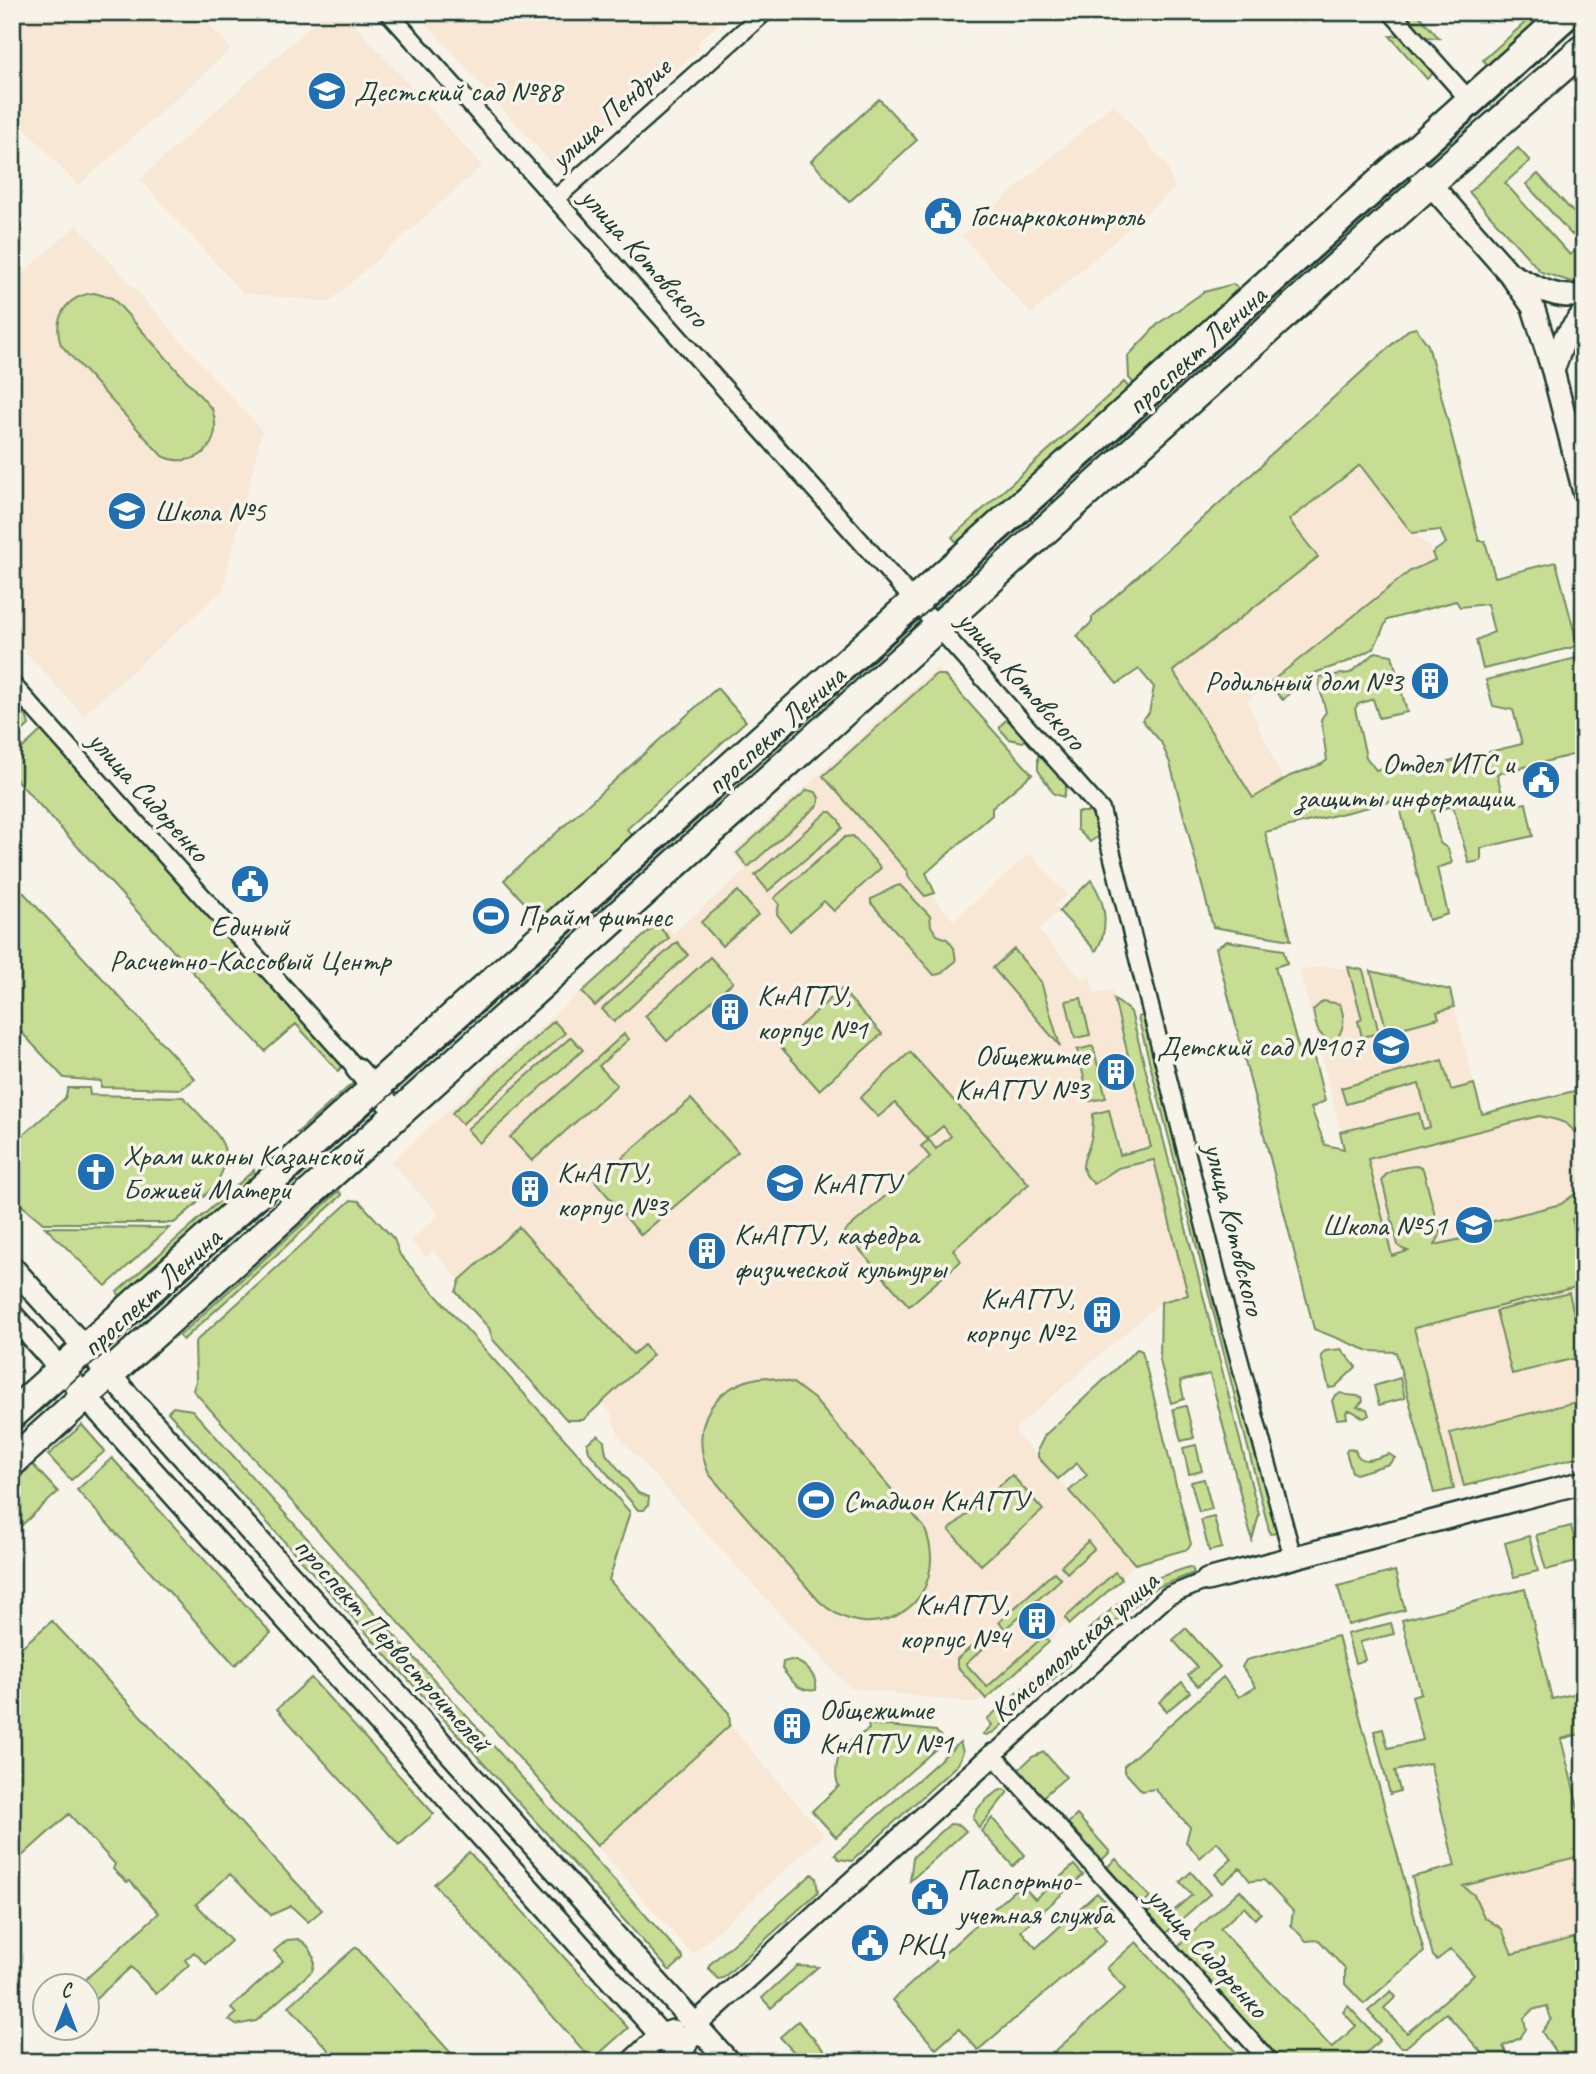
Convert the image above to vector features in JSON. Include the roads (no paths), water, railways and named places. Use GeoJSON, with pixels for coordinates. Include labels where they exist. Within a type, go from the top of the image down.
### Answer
{"type":"FeatureCollection","features":[{"type":"Feature","properties":{"kind":"highway","name":"проспект Ленина"},"geometry":{"type":"LineString","coordinates":[[12,1414],[366,1078],[914,601],[1569,12]]}},
{"type":"Feature","properties":{"kind":"highway","name":"проспект Ленина"},"geometry":{"type":"LineString","coordinates":[[12,1462],[1430,183],[1584,48]]}},
{"type":"Feature","properties":{"kind":"main road"},"geometry":{"type":"LineString","coordinates":[[1407,158],[1509,273],[1533,307],[1553,371],[1584,492]]}},
{"type":"Feature","properties":{"kind":"main road"},"geometry":{"type":"LineString","coordinates":[[1509,273],[1549,293],[1584,295]]}},
{"type":"Feature","properties":{"kind":"main road"},"geometry":{"type":"LineString","coordinates":[[1553,371],[1565,337],[1584,312]]}},
{"type":"Feature","properties":{"kind":"main road"},"geometry":{"type":"LineString","coordinates":[[366,1078],[398,1114]]}},
{"type":"Feature","properties":{"kind":"main road","name":"проспект Первостроителей"},"geometry":{"type":"LineString","coordinates":[[12,1267],[729,2062]]}},
{"type":"Feature","properties":{"kind":"main road","name":"проспект Первостроителей"},"geometry":{"type":"LineString","coordinates":[[12,1315],[661,2035],[680,2060]]}},
{"type":"Feature","properties":{"kind":"main road","name":"Комсомольская улица"},"geometry":{"type":"LineString","coordinates":[[1207,1580],[1584,1482]]}},
{"type":"Feature","properties":{"kind":"main road"},"geometry":{"type":"LineString","coordinates":[[310,1645],[334,1623]]}},
{"type":"Feature","properties":{"kind":"main road","name":"Комсомольская улица"},"geometry":{"type":"LineString","coordinates":[[680,2060],[695,2025],[993,1755]]}},
{"type":"Feature","properties":{"kind":"main road"},"geometry":{"type":"LineString","coordinates":[[464,1816],[488,1795]]}},
{"type":"Feature","properties":{"kind":"main road","name":"Комсомольская улица"},"geometry":{"type":"LineString","coordinates":[[632,2062],[661,2035],[695,2025]]}},
{"type":"Feature","properties":{"kind":"street","name":"улица Котовского"},"geometry":{"type":"LineString","coordinates":[[388,12],[1101,810],[1225,1307],[1293,1558]]}},
{"type":"Feature","properties":{"kind":"street","name":"улица Пендрие"},"geometry":{"type":"LineString","coordinates":[[555,199],[765,12]]}},
{"type":"Feature","properties":{"kind":"street"},"geometry":{"type":"LineString","coordinates":[[1391,12],[1471,101]]}},
{"type":"Feature","properties":{"kind":"street","name":"улица Сидоренко"},"geometry":{"type":"LineString","coordinates":[[12,684],[366,1078]]}},
{"type":"Feature","properties":{"kind":"street","name":"Комсомольская улица"},"geometry":{"type":"LineString","coordinates":[[993,1755],[1168,1596],[1207,1580]]}},
{"type":"Feature","properties":{"kind":"street","name":"улица Сидоренко"},"geometry":{"type":"LineString","coordinates":[[993,1755],[1270,2062]]}},
{"type":"Feature","properties":{"kind":"tram line"},"geometry":{"type":"LineString","coordinates":[[12,1436],[1584,20]]}},
{"type":"Feature","properties":{"kind":"place","name":"Дестский сад №88"},"geometry":{"type":"Point","coordinates":[327,91]}},
{"type":"Feature","properties":{"kind":"place","name":"Госнаркоконтроль"},"geometry":{"type":"Point","coordinates":[943,216]}},
{"type":"Feature","properties":{"kind":"place","name":"Школа №5"},"geometry":{"type":"Point","coordinates":[127,511]}},
{"type":"Feature","properties":{"kind":"place","name":"Родильный дом №3"},"geometry":{"type":"Point","coordinates":[1430,681]}},
{"type":"Feature","properties":{"kind":"place","name":"Отдел ИТС и защиты информации"},"geometry":{"type":"Point","coordinates":[1541,780]}},
{"type":"Feature","properties":{"kind":"place","name":"Единый Расчетно-Кассовый Центр"},"geometry":{"type":"Point","coordinates":[250,884]}},
{"type":"Feature","properties":{"kind":"place","name":"Прайм фитнес"},"geometry":{"type":"Point","coordinates":[491,916]}},
{"type":"Feature","properties":{"kind":"place","name":"КнАГТУ, корпус №1"},"geometry":{"type":"Point","coordinates":[730,1012]}},
{"type":"Feature","properties":{"kind":"place","name":"Детский сад №107"},"geometry":{"type":"Point","coordinates":[1391,1046]}},
{"type":"Feature","properties":{"kind":"place","name":"Общежитие КнАГТУ №3"},"geometry":{"type":"Point","coordinates":[1116,1072]}},
{"type":"Feature","properties":{"kind":"place","name":"Храм иконы Казанской Божией Матери"},"geometry":{"type":"Point","coordinates":[96,1172]}},
{"type":"Feature","properties":{"kind":"place","name":"КнАГТУ"},"geometry":{"type":"Point","coordinates":[785,1183]}},
{"type":"Feature","properties":{"kind":"place","name":"КнАГТУ, корпус №3"},"geometry":{"type":"Point","coordinates":[530,1189]}},
{"type":"Feature","properties":{"kind":"place","name":"Школа №51"},"geometry":{"type":"Point","coordinates":[1474,1225]}},
{"type":"Feature","properties":{"kind":"place","name":"КнАГТУ, кафедра физической культуры"},"geometry":{"type":"Point","coordinates":[707,1251]}},
{"type":"Feature","properties":{"kind":"place","name":"КнАГТУ, корпус №2"},"geometry":{"type":"Point","coordinates":[1102,1315]}},
{"type":"Feature","properties":{"kind":"place","name":"Стадион КнАГТУ"},"geometry":{"type":"Point","coordinates":[816,1500]}},
{"type":"Feature","properties":{"kind":"place","name":"КнАГТУ, корпус №4"},"geometry":{"type":"Point","coordinates":[1037,1621]}},
{"type":"Feature","properties":{"kind":"place","name":"Общежитие КнАГТУ №1"},"geometry":{"type":"Point","coordinates":[792,1726]}},
{"type":"Feature","properties":{"kind":"place","name":"Паспортно- учетная служба"},"geometry":{"type":"Point","coordinates":[930,1897]}},
{"type":"Feature","properties":{"kind":"place","name":"РКЦ"},"geometry":{"type":"Point","coordinates":[870,1943]}}]}
